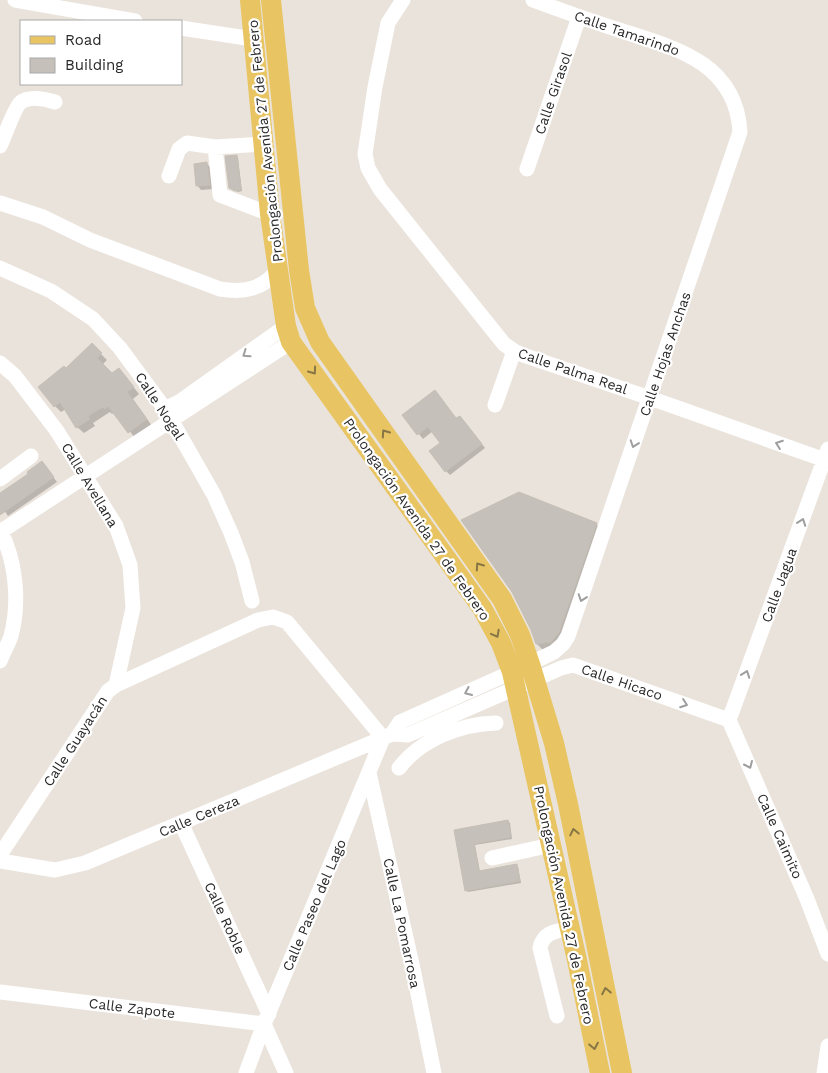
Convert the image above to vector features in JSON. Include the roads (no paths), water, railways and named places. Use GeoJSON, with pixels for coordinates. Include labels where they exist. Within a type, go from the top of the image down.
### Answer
{"type":"FeatureCollection","features":[{"type":"Feature","properties":{"kind":"main road","name":"Prolongación Avenida 27 de Febrero"},"geometry":{"type":"LineString","coordinates":[[250,0],[270,214],[289,334],[482,608],[501,643],[514,680],[570,928],[600,1073]]}},
{"type":"Feature","properties":{"kind":"main road","name":"Prolongación Avenida 27 de Febrero"},"geometry":{"type":"LineString","coordinates":[[271,0],[299,270],[305,308],[320,342],[502,599],[520,635],[554,743],[622,1073]]}},
{"type":"Feature","properties":{"kind":"street"},"geometry":{"type":"LineString","coordinates":[[15,0],[130,20]]}},
{"type":"Feature","properties":{"kind":"street","name":"Calle Palma Real"},"geometry":{"type":"LineString","coordinates":[[403,0],[388,23],[375,87],[365,154],[368,168],[380,190],[504,344],[514,351],[650,398],[826,455]]}},
{"type":"Feature","properties":{"kind":"street","name":"Calle Tamarindo"},"geometry":{"type":"LineString","coordinates":[[533,0],[666,45],[697,59],[716,74]]}},
{"type":"Feature","properties":{"kind":"street","name":"Calle Girasol"},"geometry":{"type":"LineString","coordinates":[[527,169],[579,17]]}},
{"type":"Feature","properties":{"kind":"street"},"geometry":{"type":"LineString","coordinates":[[182,28],[253,39]]}},
{"type":"Feature","properties":{"kind":"street","name":"Calle Hojas Anchas"},"geometry":{"type":"LineString","coordinates":[[554,652],[563,644],[568,636],[740,132],[739,116],[724,85],[716,74]]}},
{"type":"Feature","properties":{"kind":"street"},"geometry":{"type":"LineString","coordinates":[[0,146],[19,104],[26,100],[44,99],[55,102]]}},
{"type":"Feature","properties":{"kind":"street"},"geometry":{"type":"LineString","coordinates":[[169,176],[179,149],[183,145],[192,143],[215,147],[264,144]]}},
{"type":"Feature","properties":{"kind":"street"},"geometry":{"type":"LineString","coordinates":[[215,147],[220,195],[270,214]]}},
{"type":"Feature","properties":{"kind":"street"},"geometry":{"type":"LineString","coordinates":[[0,203],[43,217],[90,240],[220,289],[231,291],[250,289],[269,281],[278,270]]}},
{"type":"Feature","properties":{"kind":"street","name":"Calle Nogal"},"geometry":{"type":"LineString","coordinates":[[0,268],[51,291],[93,319],[120,348],[168,415],[214,495],[242,562],[252,601]]}},
{"type":"Feature","properties":{"kind":"street"},"geometry":{"type":"LineString","coordinates":[[0,662],[11,636],[15,582],[11,557],[0,531],[84,476],[168,415],[179,402],[289,334]]}},
{"type":"Feature","properties":{"kind":"street"},"geometry":{"type":"LineString","coordinates":[[495,405],[514,351]]}},
{"type":"Feature","properties":{"kind":"street","name":"Calle Avellana"},"geometry":{"type":"LineString","coordinates":[[0,363],[15,376],[58,432],[116,526],[130,564],[132,608],[116,685]]}},
{"type":"Feature","properties":{"kind":"street","name":"Calle Jagua"},"geometry":{"type":"LineString","coordinates":[[729,720],[822,484],[826,455]]}},
{"type":"Feature","properties":{"kind":"street"},"geometry":{"type":"LineString","coordinates":[[0,479],[32,456]]}},
{"type":"Feature","properties":{"kind":"street","name":"Calle Guayacán"},"geometry":{"type":"LineString","coordinates":[[0,855],[108,691],[116,685],[258,620],[273,617],[287,622],[388,736]]}},
{"type":"Feature","properties":{"kind":"street"},"geometry":{"type":"LineString","coordinates":[[533,672],[554,652],[561,668]]}},
{"type":"Feature","properties":{"kind":"street","name":"Calle Hicaco"},"geometry":{"type":"LineString","coordinates":[[514,680],[533,672],[573,665],[729,720]]}},
{"type":"Feature","properties":{"kind":"street","name":"Calle Cereza"},"geometry":{"type":"LineString","coordinates":[[0,861],[55,870],[85,863],[388,736],[408,736],[443,727],[514,680]]}},
{"type":"Feature","properties":{"kind":"street","name":"Calle Cereza"},"geometry":{"type":"LineString","coordinates":[[388,736],[400,722],[514,680]]}},
{"type":"Feature","properties":{"kind":"street","name":"Calle Caimito"},"geometry":{"type":"LineString","coordinates":[[729,720],[828,954]]}},
{"type":"Feature","properties":{"kind":"street"},"geometry":{"type":"LineString","coordinates":[[398,768],[443,727],[496,723]]}},
{"type":"Feature","properties":{"kind":"street","name":"Calle Paseo del Lago"},"geometry":{"type":"LineString","coordinates":[[246,1073],[369,773],[388,736]]}},
{"type":"Feature","properties":{"kind":"street","name":"Calle La Pomarrosa"},"geometry":{"type":"LineString","coordinates":[[369,773],[434,1073]]}},
{"type":"Feature","properties":{"kind":"street","name":"Calle Roble"},"geometry":{"type":"LineString","coordinates":[[181,823],[267,1019],[286,1073]]}},
{"type":"Feature","properties":{"kind":"street"},"geometry":{"type":"LineString","coordinates":[[492,858],[551,844]]}},
{"type":"Feature","properties":{"kind":"street"},"geometry":{"type":"LineString","coordinates":[[811,910],[817,916],[828,920]]}},
{"type":"Feature","properties":{"kind":"street"},"geometry":{"type":"LineString","coordinates":[[557,1016],[540,948],[541,942],[550,933],[570,928]]}},
{"type":"Feature","properties":{"kind":"street","name":"Calle Zapote"},"geometry":{"type":"LineString","coordinates":[[0,992],[267,1019]]}},
{"type":"Feature","properties":{"kind":"street"},"geometry":{"type":"LineString","coordinates":[[824,1073],[828,1046]]}}]}
